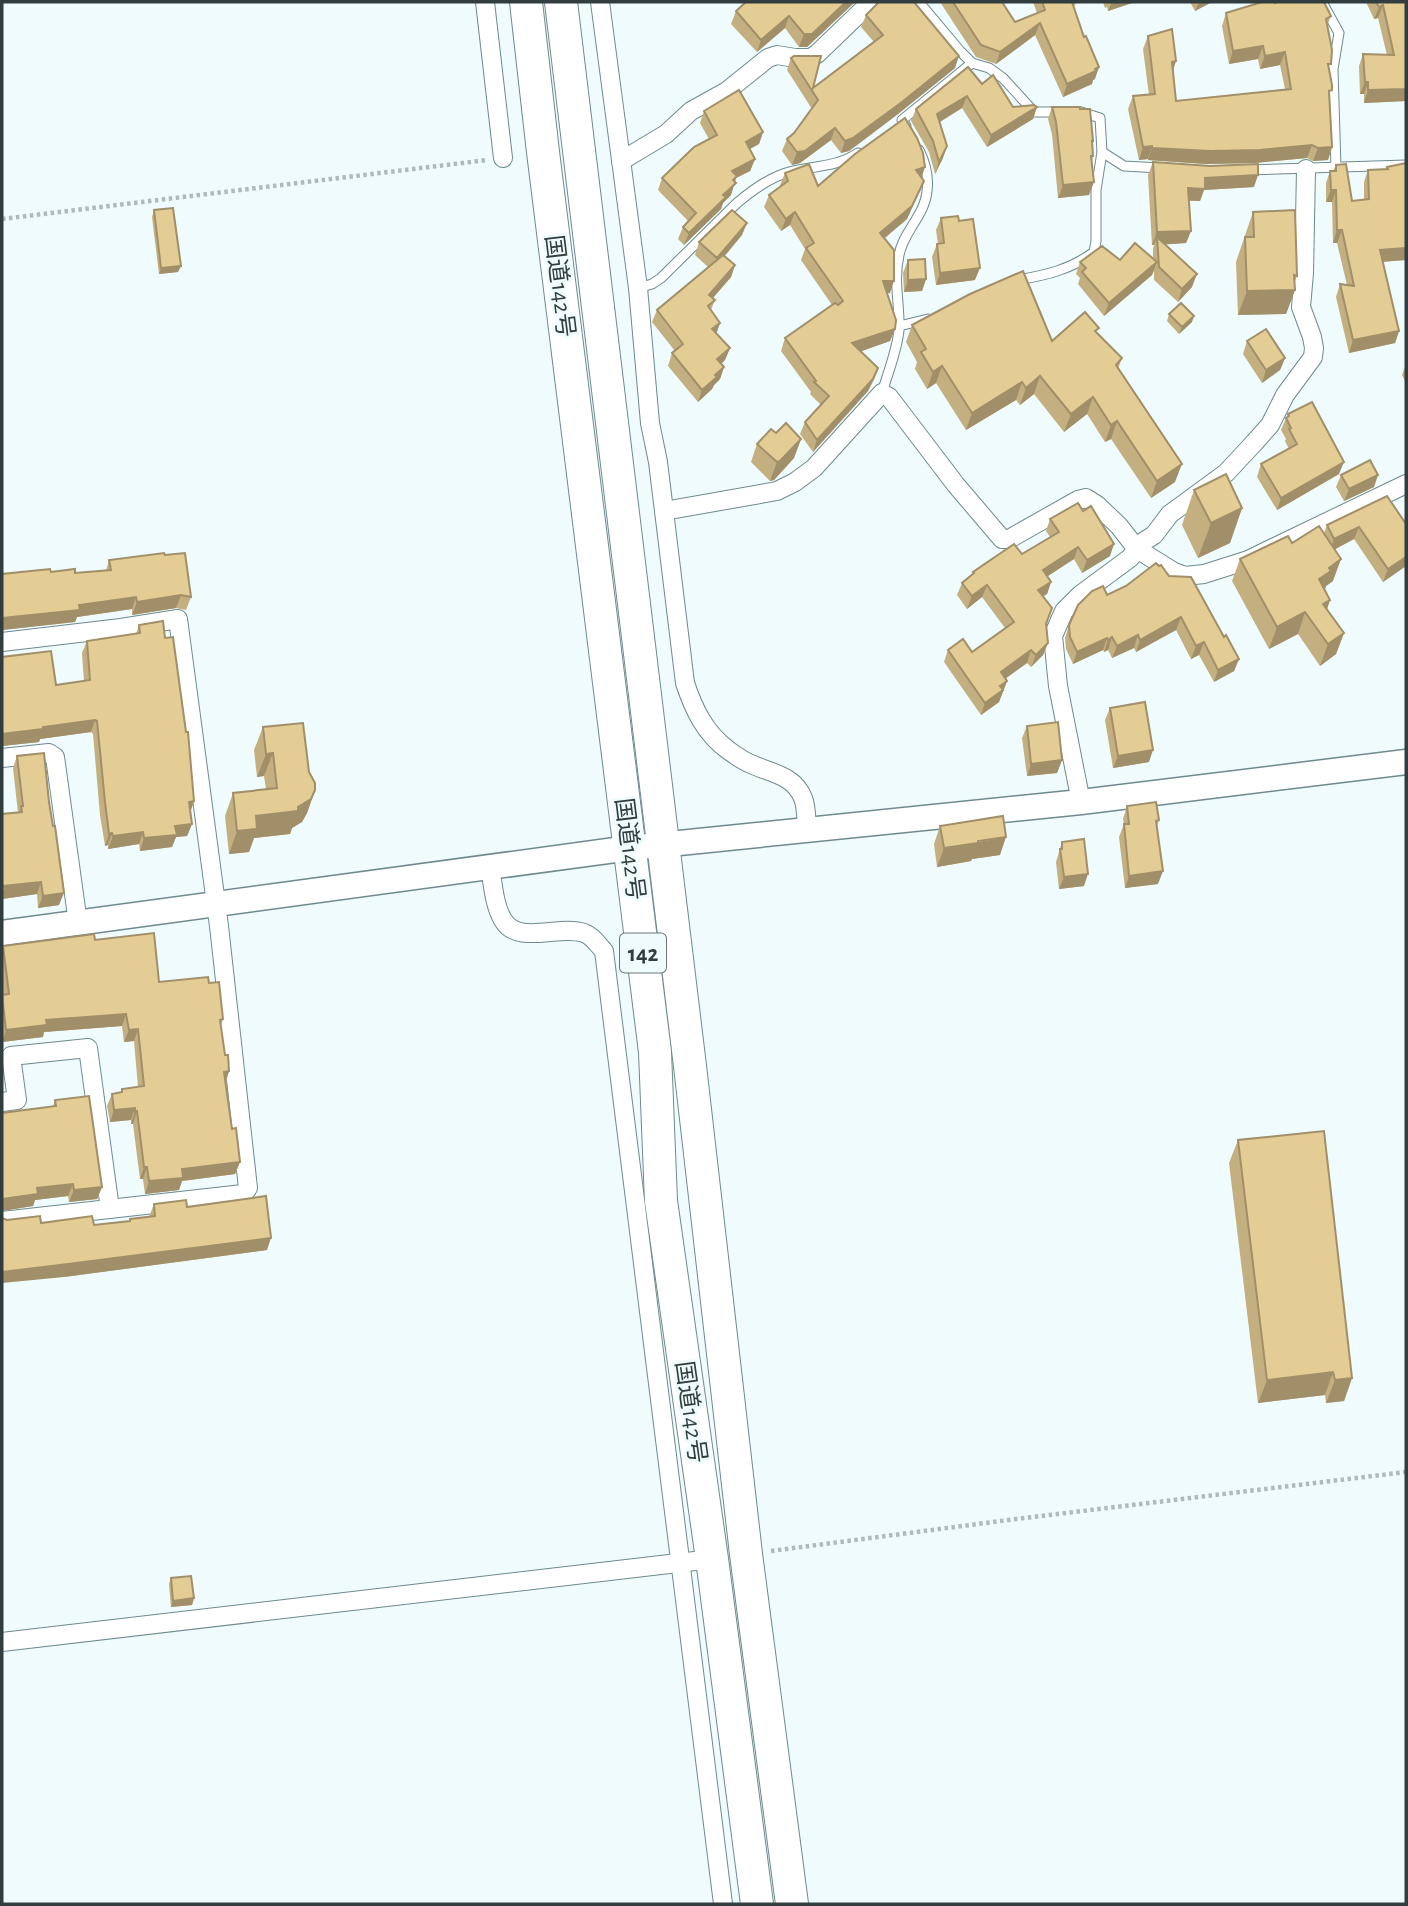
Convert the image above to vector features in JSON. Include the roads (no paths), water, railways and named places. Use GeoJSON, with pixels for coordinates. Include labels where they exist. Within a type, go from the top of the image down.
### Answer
{"type":"FeatureCollection","features":[{"type":"Feature","properties":{"kind":"highway","name":"国道142号"},"geometry":{"type":"LineString","coordinates":[[526,2],[655,1052],[661,1202],[712,1559],[757,1904]]}},
{"type":"Feature","properties":{"kind":"highway","name":"国道142号"},"geometry":{"type":"LineString","coordinates":[[561,2],[690,1066],[746,1554],[792,1904]]}},
{"type":"Feature","properties":{"kind":"street"},"geometry":{"type":"LineString","coordinates":[[485,2],[503,158]]}},
{"type":"Feature","properties":{"kind":"street"},"geometry":{"type":"LineString","coordinates":[[600,2],[638,288],[650,423],[658,462],[685,683],[698,717],[712,736],[743,761],[771,770],[793,784],[803,797],[807,830]]}},
{"type":"Feature","properties":{"kind":"street"},"geometry":{"type":"LineString","coordinates":[[621,161],[666,134],[691,111],[727,91],[768,58],[777,55],[811,58],[871,2]]}},
{"type":"Feature","properties":{"kind":"street"},"geometry":{"type":"LineString","coordinates":[[1081,802],[1058,686],[1053,636],[1064,611],[1080,595],[1130,558],[1154,535],[1170,514],[1219,479],[1254,443],[1270,425],[1285,395],[1313,357],[1312,337],[1301,307],[1306,169]]}},
{"type":"Feature","properties":{"kind":"street"},"geometry":{"type":"LineString","coordinates":[[663,510],[778,491],[795,482],[814,468],[883,393],[889,397],[1002,540],[1009,539],[1086,498],[1105,512],[1137,549],[1185,576],[1204,574],[1248,560],[1406,484]]}},
{"type":"Feature","properties":{"kind":"street"},"geometry":{"type":"LineString","coordinates":[[2,642],[178,619],[248,1188],[243,1194],[2,1221]]}},
{"type":"Feature","properties":{"kind":"street"},"geometry":{"type":"LineString","coordinates":[[2,758],[49,753],[55,757],[78,923]]}},
{"type":"Feature","properties":{"kind":"street"},"geometry":{"type":"LineString","coordinates":[[2,933],[630,848],[1081,802],[1406,762]]}},
{"type":"Feature","properties":{"kind":"street"},"geometry":{"type":"LineString","coordinates":[[490,867],[496,905],[503,921],[512,931],[584,932],[604,951],[723,1904]]}},
{"type":"Feature","properties":{"kind":"street"},"geometry":{"type":"LineString","coordinates":[[2,1102],[17,1100],[7,1056],[88,1048],[110,1209]]}},
{"type":"Feature","properties":{"kind":"street"},"geometry":{"type":"LineString","coordinates":[[2,1642],[712,1559]]}},
{"type":"Feature","properties":{"kind":"lane"},"geometry":{"type":"LineString","coordinates":[[919,2],[972,63],[989,68],[1003,78],[1034,112],[1080,112],[1100,118],[1102,152],[1096,190],[1094,252],[1082,261],[1055,273],[1003,286]]}},
{"type":"Feature","properties":{"kind":"lane"},"geometry":{"type":"LineString","coordinates":[[1322,2],[1339,33],[1333,69],[1336,168]]}},
{"type":"Feature","properties":{"kind":"lane"},"geometry":{"type":"LineString","coordinates":[[892,128],[972,63]]}},
{"type":"Feature","properties":{"kind":"lane"},"geometry":{"type":"LineString","coordinates":[[902,120],[910,131]]}},
{"type":"Feature","properties":{"kind":"lane"},"geometry":{"type":"LineString","coordinates":[[883,393],[898,339],[895,279],[899,252],[927,196],[927,170],[915,141]]}},
{"type":"Feature","properties":{"kind":"lane"},"geometry":{"type":"LineString","coordinates":[[638,288],[661,278],[750,192],[785,173],[829,165],[852,157],[862,150]]}},
{"type":"Feature","properties":{"kind":"lane"},"geometry":{"type":"LineString","coordinates":[[1102,152],[1124,166],[1165,169]]}},
{"type":"Feature","properties":{"kind":"lane"},"geometry":{"type":"LineString","coordinates":[[1231,170],[1406,165]]}},
{"type":"Feature","properties":{"kind":"lane"},"geometry":{"type":"LineString","coordinates":[[899,326],[941,313]]}}]}
